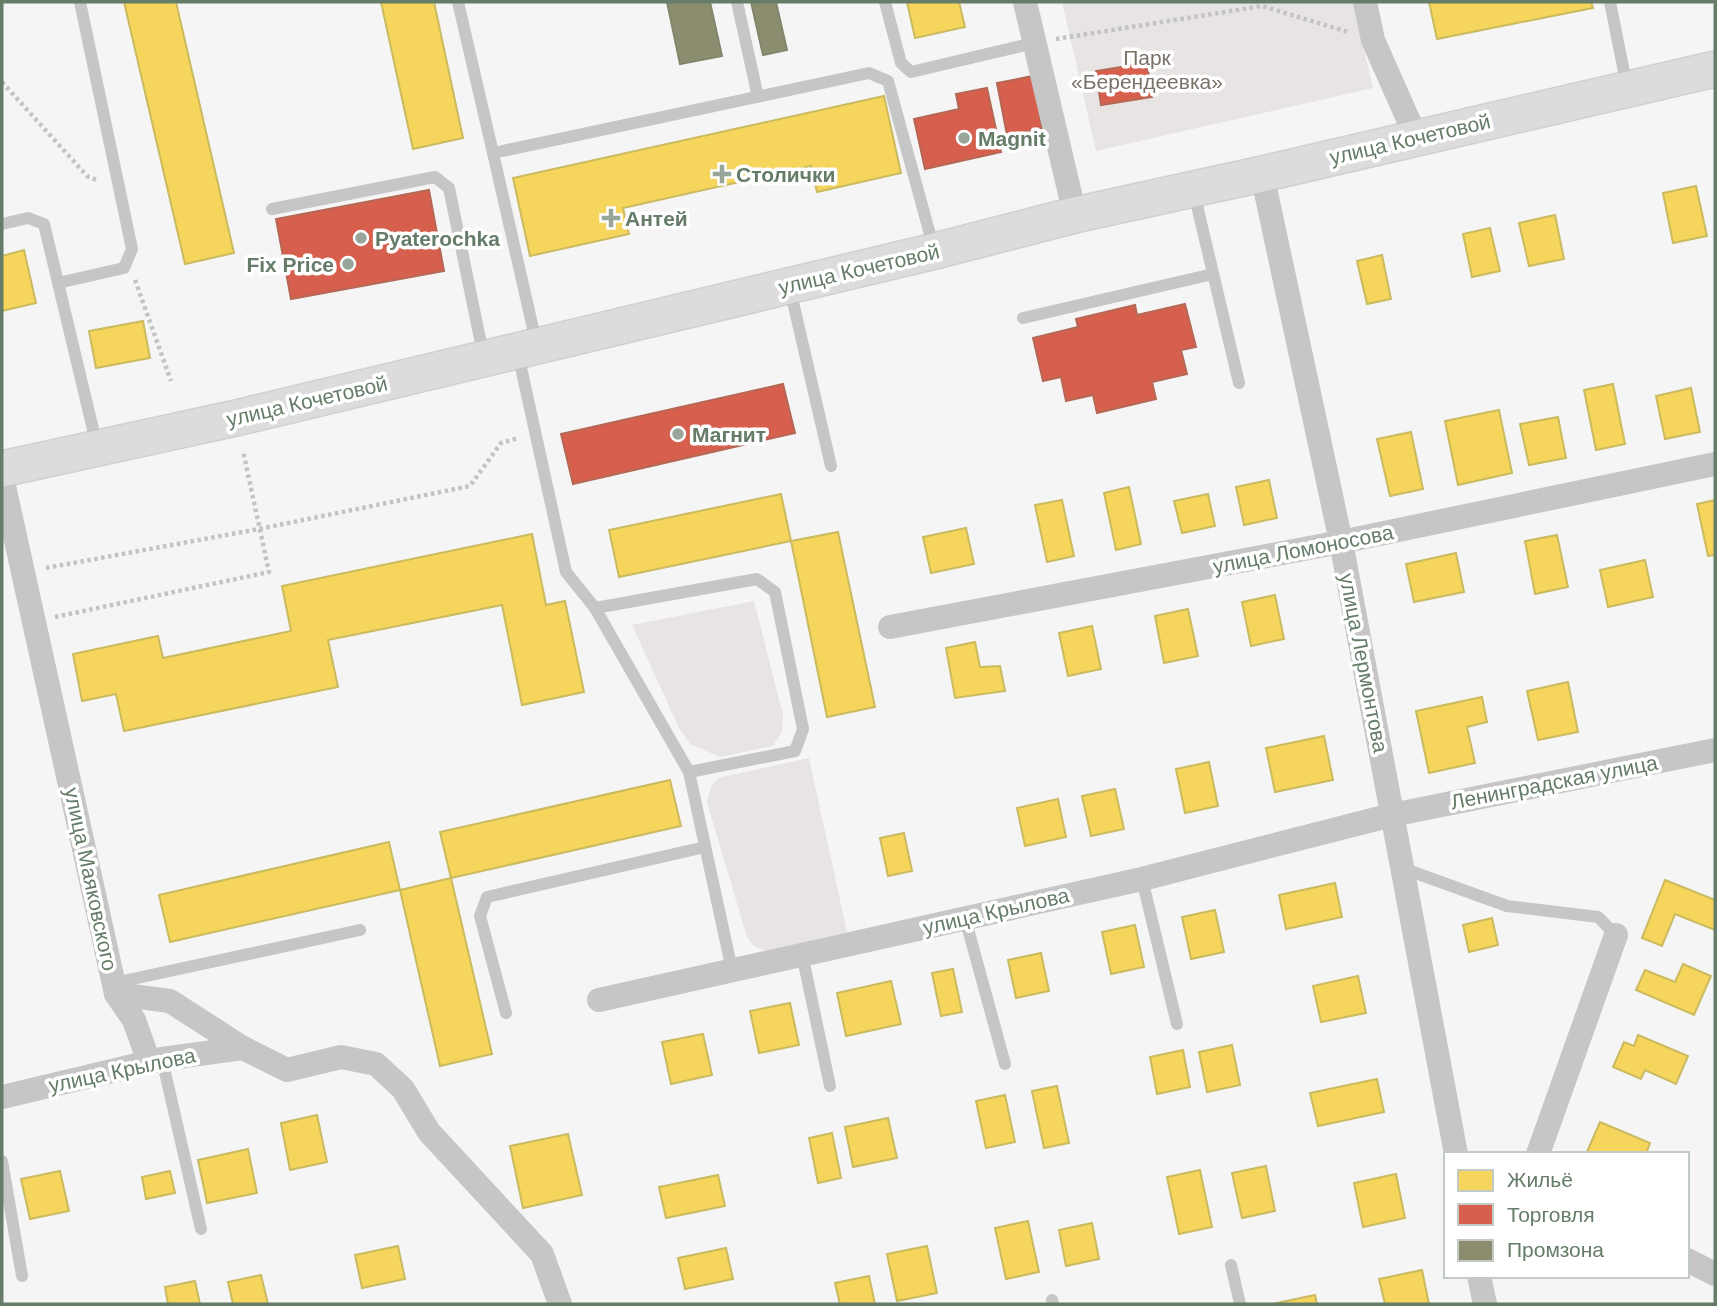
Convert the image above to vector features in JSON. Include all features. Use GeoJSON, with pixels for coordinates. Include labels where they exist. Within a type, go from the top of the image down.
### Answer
{"type":"FeatureCollection","features":[{"type":"Feature","properties":{"kind":"main road","name":"улица Кочетовой"},"geometry":{"type":"LineString","coordinates":[[2,469],[236,418],[1075,215],[1715,69]]}},
{"type":"Feature","properties":{"kind":"street"},"geometry":{"type":"LineString","coordinates":[[1025,2],[1075,215]]}},
{"type":"Feature","properties":{"kind":"street"},"geometry":{"type":"LineString","coordinates":[[1364,2],[1373,40],[1416,137]]}},
{"type":"Feature","properties":{"kind":"street","name":"улица Лермонтова"},"geometry":{"type":"LineString","coordinates":[[1262,174],[1341,542],[1456,1152]]}},
{"type":"Feature","properties":{"kind":"street","name":"улица Ломоносова"},"geometry":{"type":"LineString","coordinates":[[890,627],[1341,542],[1715,464]]}},
{"type":"Feature","properties":{"kind":"street","name":"улица Маяковского"},"geometry":{"type":"LineString","coordinates":[[2,477],[115,988],[170,1001],[243,1048],[287,1070],[341,1057],[376,1064],[403,1089],[429,1132],[542,1254],[560,1304]]}},
{"type":"Feature","properties":{"kind":"street","name":"Ленинградская улица"},"geometry":{"type":"LineString","coordinates":[[1392,815],[1715,750]]}},
{"type":"Feature","properties":{"kind":"street","name":"улица Крылова"},"geometry":{"type":"LineString","coordinates":[[599,1000],[1142,879],[1392,815]]}},
{"type":"Feature","properties":{"kind":"street"},"geometry":{"type":"LineString","coordinates":[[1539,1152],[1616,935]]}},
{"type":"Feature","properties":{"kind":"street"},"geometry":{"type":"LineString","coordinates":[[115,988],[156,1060]]}},
{"type":"Feature","properties":{"kind":"street","name":"улица Крылова"},"geometry":{"type":"LineString","coordinates":[[2,1097],[156,1060],[243,1048]]}},
{"type":"Feature","properties":{"kind":"street"},"geometry":{"type":"LineString","coordinates":[[1689,1261],[1715,1274]]}},
{"type":"Feature","properties":{"kind":"street"},"geometry":{"type":"LineString","coordinates":[[1479,1278],[1485,1304]]}},
{"type":"Feature","properties":{"kind":"lane"},"geometry":{"type":"LineString","coordinates":[[58,283],[124,268],[132,249],[80,2]]}},
{"type":"Feature","properties":{"kind":"lane"},"geometry":{"type":"LineString","coordinates":[[458,2],[493,153],[527,348],[535,432],[566,572],[596,608],[689,772],[732,970]]}},
{"type":"Feature","properties":{"kind":"lane"},"geometry":{"type":"LineString","coordinates":[[737,2],[758,97]]}},
{"type":"Feature","properties":{"kind":"lane"},"geometry":{"type":"LineString","coordinates":[[886,2],[901,63],[911,72],[1034,43]]}},
{"type":"Feature","properties":{"kind":"lane"},"geometry":{"type":"LineString","coordinates":[[1610,2],[1627,90]]}},
{"type":"Feature","properties":{"kind":"lane"},"geometry":{"type":"LineString","coordinates":[[493,153],[869,73],[888,81],[935,251]]}},
{"type":"Feature","properties":{"kind":"lane"},"geometry":{"type":"LineString","coordinates":[[272,209],[435,177],[449,188],[485,359]]}},
{"type":"Feature","properties":{"kind":"lane"},"geometry":{"type":"LineString","coordinates":[[1193,189],[1239,383]]}},
{"type":"Feature","properties":{"kind":"lane"},"geometry":{"type":"LineString","coordinates":[[2,224],[28,218],[44,224],[98,448]]}},
{"type":"Feature","properties":{"kind":"lane"},"geometry":{"type":"LineString","coordinates":[[1023,318],[1213,274]]}},
{"type":"Feature","properties":{"kind":"lane"},"geometry":{"type":"LineString","coordinates":[[789,286],[831,466]]}},
{"type":"Feature","properties":{"kind":"lane"},"geometry":{"type":"LineString","coordinates":[[596,608],[757,579],[775,592],[803,729],[794,751],[689,772]]}},
{"type":"Feature","properties":{"kind":"lane"},"geometry":{"type":"LineString","coordinates":[[506,1013],[480,916],[487,897],[705,848]]}},
{"type":"Feature","properties":{"kind":"lane"},"geometry":{"type":"LineString","coordinates":[[1402,868],[1507,906],[1598,917],[1616,935]]}},
{"type":"Feature","properties":{"kind":"lane"},"geometry":{"type":"LineString","coordinates":[[1142,879],[1177,1024]]}},
{"type":"Feature","properties":{"kind":"lane"},"geometry":{"type":"LineString","coordinates":[[965,918],[1005,1064]]}},
{"type":"Feature","properties":{"kind":"lane"},"geometry":{"type":"LineString","coordinates":[[115,988],[360,930]]}},
{"type":"Feature","properties":{"kind":"lane"},"geometry":{"type":"LineString","coordinates":[[802,954],[830,1086]]}},
{"type":"Feature","properties":{"kind":"lane"},"geometry":{"type":"LineString","coordinates":[[156,1060],[201,1228]]}},
{"type":"Feature","properties":{"kind":"lane"},"geometry":{"type":"LineString","coordinates":[[2,1161],[22,1276]]}},
{"type":"Feature","properties":{"kind":"lane"},"geometry":{"type":"LineString","coordinates":[[1231,1265],[1240,1304]]}},
{"type":"Feature","properties":{"kind":"path"},"geometry":{"type":"LineString","coordinates":[[1034,43],[1262,6],[1373,40]]}},
{"type":"Feature","properties":{"kind":"path"},"geometry":{"type":"LineString","coordinates":[[2,82],[88,176],[119,188]]}},
{"type":"Feature","properties":{"kind":"path"},"geometry":{"type":"LineString","coordinates":[[128,260],[171,381]]}},
{"type":"Feature","properties":{"kind":"path"},"geometry":{"type":"LineString","coordinates":[[23,572],[259,529],[470,486],[501,443],[535,432]]}},
{"type":"Feature","properties":{"kind":"path"},"geometry":{"type":"LineString","coordinates":[[34,622],[269,572],[243,451]]}},
{"type":"Feature","properties":{"kind":"green space","name":"Парк «Берендеевка»"},"geometry":{"type":"Polygon","coordinates":[[[1062,2],[1353,2],[1373,88],[1096,151],[1062,2]]]}},
{"type":"Feature","properties":{"kind":"green space"},"geometry":{"type":"Polygon","coordinates":[[[754,601],[783,715],[782,731],[773,746],[720,757],[690,744],[679,728],[632,625],[754,601]]]}},
{"type":"Feature","properties":{"kind":"green space"},"geometry":{"type":"Polygon","coordinates":[[[809,758],[847,932],[766,951],[754,946],[747,937],[707,802],[713,784],[722,777],[809,758]]]}},
{"type":"Feature","properties":{"kind":"building: Жильё"},"geometry":{"type":"Polygon","coordinates":[[[124,2],[176,2],[234,253],[185,264],[124,2]]]}},
{"type":"Feature","properties":{"kind":"building: Жильё"},"geometry":{"type":"Polygon","coordinates":[[[381,2],[434,2],[463,138],[413,149],[381,2]]]}},
{"type":"Feature","properties":{"kind":"building: Жильё"},"geometry":{"type":"Polygon","coordinates":[[[907,2],[959,2],[965,27],[915,38],[907,2]]]}},
{"type":"Feature","properties":{"kind":"building: Жильё"},"geometry":{"type":"Polygon","coordinates":[[[1429,2],[1591,2],[1593,8],[1437,39],[1429,2]]]}},
{"type":"Feature","properties":{"kind":"building: Жильё"},"geometry":{"type":"Polygon","coordinates":[[[884,96],[901,173],[817,192],[811,166],[623,208],[629,234],[530,256],[513,178],[884,96]]]}},
{"type":"Feature","properties":{"kind":"building: Жильё"},"geometry":{"type":"Polygon","coordinates":[[[1696,186],[1707,236],[1673,243],[1663,193],[1696,186]]]}},
{"type":"Feature","properties":{"kind":"building: Жильё"},"geometry":{"type":"Polygon","coordinates":[[[1555,215],[1564,259],[1529,266],[1519,223],[1555,215]]]}},
{"type":"Feature","properties":{"kind":"building: Жильё"},"geometry":{"type":"Polygon","coordinates":[[[1490,228],[1500,271],[1472,277],[1463,234],[1490,228]]]}},
{"type":"Feature","properties":{"kind":"building: Жильё"},"geometry":{"type":"Polygon","coordinates":[[[24,250],[36,303],[2,311],[2,256],[24,250]]]}},
{"type":"Feature","properties":{"kind":"building: Жильё"},"geometry":{"type":"Polygon","coordinates":[[[1382,255],[1391,299],[1367,304],[1357,261],[1382,255]]]}},
{"type":"Feature","properties":{"kind":"building: Жильё"},"geometry":{"type":"Polygon","coordinates":[[[143,321],[150,358],[96,368],[89,331],[143,321]]]}},
{"type":"Feature","properties":{"kind":"building: Жильё"},"geometry":{"type":"Polygon","coordinates":[[[1613,384],[1625,444],[1596,450],[1584,390],[1613,384]]]}},
{"type":"Feature","properties":{"kind":"building: Жильё"},"geometry":{"type":"Polygon","coordinates":[[[1691,388],[1700,432],[1665,439],[1656,396],[1691,388]]]}},
{"type":"Feature","properties":{"kind":"building: Жильё"},"geometry":{"type":"Polygon","coordinates":[[[1499,410],[1512,473],[1458,485],[1445,421],[1499,410]]]}},
{"type":"Feature","properties":{"kind":"building: Жильё"},"geometry":{"type":"Polygon","coordinates":[[[1558,417],[1566,458],[1529,465],[1520,424],[1558,417]]]}},
{"type":"Feature","properties":{"kind":"building: Жильё"},"geometry":{"type":"Polygon","coordinates":[[[1411,432],[1423,489],[1390,496],[1377,439],[1411,432]]]}},
{"type":"Feature","properties":{"kind":"building: Жильё"},"geometry":{"type":"Polygon","coordinates":[[[1269,480],[1277,518],[1244,525],[1236,487],[1269,480]]]}},
{"type":"Feature","properties":{"kind":"building: Жильё"},"geometry":{"type":"Polygon","coordinates":[[[1129,487],[1141,544],[1116,550],[1104,493],[1129,487]]]}},
{"type":"Feature","properties":{"kind":"building: Жильё"},"geometry":{"type":"Polygon","coordinates":[[[781,494],[791,541],[619,577],[609,530],[781,494]]]}},
{"type":"Feature","properties":{"kind":"building: Жильё"},"geometry":{"type":"Polygon","coordinates":[[[1208,494],[1215,526],[1182,533],[1174,501],[1208,494]]]}},
{"type":"Feature","properties":{"kind":"building: Жильё"},"geometry":{"type":"Polygon","coordinates":[[[1062,500],[1074,556],[1047,562],[1035,505],[1062,500]]]}},
{"type":"Feature","properties":{"kind":"building: Жильё"},"geometry":{"type":"Polygon","coordinates":[[[1715,500],[1715,555],[1708,556],[1697,504],[1715,500]]]}},
{"type":"Feature","properties":{"kind":"building: Жильё"},"geometry":{"type":"Polygon","coordinates":[[[966,528],[974,564],[931,573],[923,537],[966,528]]]}},
{"type":"Feature","properties":{"kind":"building: Жильё"},"geometry":{"type":"Polygon","coordinates":[[[838,532],[875,707],[827,717],[791,541],[838,532]]]}},
{"type":"Feature","properties":{"kind":"building: Жильё"},"geometry":{"type":"Polygon","coordinates":[[[532,534],[546,605],[565,601],[584,692],[522,705],[502,605],[328,640],[338,687],[124,731],[116,694],[82,701],[73,654],[158,636],[163,658],[291,631],[282,586],[532,534]]]}},
{"type":"Feature","properties":{"kind":"building: Жильё"},"geometry":{"type":"Polygon","coordinates":[[[1557,535],[1568,587],[1535,594],[1525,541],[1557,535]]]}},
{"type":"Feature","properties":{"kind":"building: Жильё"},"geometry":{"type":"Polygon","coordinates":[[[1456,553],[1464,592],[1414,602],[1406,564],[1456,553]]]}},
{"type":"Feature","properties":{"kind":"building: Жильё"},"geometry":{"type":"Polygon","coordinates":[[[1645,560],[1653,597],[1608,607],[1600,570],[1645,560]]]}},
{"type":"Feature","properties":{"kind":"building: Жильё"},"geometry":{"type":"Polygon","coordinates":[[[1275,595],[1284,639],[1251,646],[1242,602],[1275,595]]]}},
{"type":"Feature","properties":{"kind":"building: Жильё"},"geometry":{"type":"Polygon","coordinates":[[[1188,609],[1198,656],[1164,663],[1155,616],[1188,609]]]}},
{"type":"Feature","properties":{"kind":"building: Жильё"},"geometry":{"type":"Polygon","coordinates":[[[1092,626],[1101,669],[1068,676],[1059,633],[1092,626]]]}},
{"type":"Feature","properties":{"kind":"building: Жильё"},"geometry":{"type":"Polygon","coordinates":[[[975,642],[980,667],[1000,666],[1005,691],[955,698],[946,648],[975,642]]]}},
{"type":"Feature","properties":{"kind":"building: Жильё"},"geometry":{"type":"Polygon","coordinates":[[[1568,682],[1578,732],[1538,740],[1527,691],[1568,682]]]}},
{"type":"Feature","properties":{"kind":"building: Жильё"},"geometry":{"type":"Polygon","coordinates":[[[1482,697],[1487,722],[1467,727],[1475,763],[1429,773],[1416,711],[1482,697]]]}},
{"type":"Feature","properties":{"kind":"building: Жильё"},"geometry":{"type":"Polygon","coordinates":[[[1324,736],[1333,780],[1275,792],[1266,748],[1324,736]]]}},
{"type":"Feature","properties":{"kind":"building: Жильё"},"geometry":{"type":"Polygon","coordinates":[[[1209,762],[1218,806],[1185,813],[1176,769],[1209,762]]]}},
{"type":"Feature","properties":{"kind":"building: Жильё"},"geometry":{"type":"Polygon","coordinates":[[[670,780],[681,826],[451,878],[440,832],[670,780]]]}},
{"type":"Feature","properties":{"kind":"building: Жильё"},"geometry":{"type":"Polygon","coordinates":[[[1115,789],[1124,829],[1091,836],[1082,796],[1115,789]]]}},
{"type":"Feature","properties":{"kind":"building: Жильё"},"geometry":{"type":"Polygon","coordinates":[[[1058,799],[1066,837],[1025,846],[1017,808],[1058,799]]]}},
{"type":"Feature","properties":{"kind":"building: Жильё"},"geometry":{"type":"Polygon","coordinates":[[[904,833],[912,871],[888,876],[880,838],[904,833]]]}},
{"type":"Feature","properties":{"kind":"building: Жильё"},"geometry":{"type":"Polygon","coordinates":[[[389,842],[400,890],[170,942],[159,895],[389,842]]]}},
{"type":"Feature","properties":{"kind":"building: Жильё"},"geometry":{"type":"Polygon","coordinates":[[[451,878],[492,1054],[440,1066],[400,890],[451,878]]]}},
{"type":"Feature","properties":{"kind":"building: Жильё"},"geometry":{"type":"Polygon","coordinates":[[[1665,880],[1715,900],[1715,930],[1675,914],[1662,946],[1642,938],[1665,880]]]}},
{"type":"Feature","properties":{"kind":"building: Жильё"},"geometry":{"type":"Polygon","coordinates":[[[1335,883],[1342,917],[1286,929],[1279,895],[1335,883]]]}},
{"type":"Feature","properties":{"kind":"building: Жильё"},"geometry":{"type":"Polygon","coordinates":[[[1215,910],[1224,952],[1191,959],[1182,917],[1215,910]]]}},
{"type":"Feature","properties":{"kind":"building: Жильё"},"geometry":{"type":"Polygon","coordinates":[[[1492,918],[1498,945],[1469,952],[1463,925],[1492,918]]]}},
{"type":"Feature","properties":{"kind":"building: Жильё"},"geometry":{"type":"Polygon","coordinates":[[[1135,925],[1144,967],[1111,974],[1102,932],[1135,925]]]}},
{"type":"Feature","properties":{"kind":"building: Жильё"},"geometry":{"type":"Polygon","coordinates":[[[1041,953],[1049,991],[1016,998],[1008,960],[1041,953]]]}},
{"type":"Feature","properties":{"kind":"building: Жильё"},"geometry":{"type":"Polygon","coordinates":[[[1683,964],[1711,976],[1694,1015],[1636,990],[1645,970],[1675,982],[1683,964]]]}},
{"type":"Feature","properties":{"kind":"building: Жильё"},"geometry":{"type":"Polygon","coordinates":[[[953,969],[962,1012],[941,1016],[932,973],[953,969]]]}},
{"type":"Feature","properties":{"kind":"building: Жильё"},"geometry":{"type":"Polygon","coordinates":[[[1358,976],[1366,1013],[1321,1022],[1313,986],[1358,976]]]}},
{"type":"Feature","properties":{"kind":"building: Жильё"},"geometry":{"type":"Polygon","coordinates":[[[891,981],[901,1024],[846,1036],[837,993],[891,981]]]}},
{"type":"Feature","properties":{"kind":"building: Жильё"},"geometry":{"type":"Polygon","coordinates":[[[790,1003],[799,1045],[759,1053],[750,1011],[790,1003]]]}},
{"type":"Feature","properties":{"kind":"building: Жильё"},"geometry":{"type":"Polygon","coordinates":[[[703,1034],[712,1075],[671,1084],[662,1042],[703,1034]]]}},
{"type":"Feature","properties":{"kind":"building: Жильё"},"geometry":{"type":"Polygon","coordinates":[[[1638,1035],[1688,1056],[1676,1084],[1645,1070],[1641,1079],[1613,1067],[1624,1042],[1634,1046],[1638,1035]]]}},
{"type":"Feature","properties":{"kind":"building: Жильё"},"geometry":{"type":"Polygon","coordinates":[[[1232,1045],[1240,1085],[1207,1092],[1199,1052],[1232,1045]]]}},
{"type":"Feature","properties":{"kind":"building: Жильё"},"geometry":{"type":"Polygon","coordinates":[[[1183,1050],[1190,1087],[1157,1094],[1150,1057],[1183,1050]]]}},
{"type":"Feature","properties":{"kind":"building: Жильё"},"geometry":{"type":"Polygon","coordinates":[[[1377,1079],[1384,1112],[1318,1126],[1310,1093],[1377,1079]]]}},
{"type":"Feature","properties":{"kind":"building: Жильё"},"geometry":{"type":"Polygon","coordinates":[[[1057,1086],[1069,1143],[1044,1148],[1032,1091],[1057,1086]]]}},
{"type":"Feature","properties":{"kind":"building: Жильё"},"geometry":{"type":"Polygon","coordinates":[[[1005,1095],[1015,1142],[986,1148],[976,1101],[1005,1095]]]}},
{"type":"Feature","properties":{"kind":"building: Жильё"},"geometry":{"type":"Polygon","coordinates":[[[317,1115],[327,1162],[290,1170],[281,1123],[317,1115]]]}},
{"type":"Feature","properties":{"kind":"building: Жильё"},"geometry":{"type":"Polygon","coordinates":[[[888,1118],[897,1158],[853,1167],[845,1127],[888,1118]]]}},
{"type":"Feature","properties":{"kind":"building: Жильё"},"geometry":{"type":"Polygon","coordinates":[[[1600,1122],[1650,1143],[1647,1152],[1587,1152],[1600,1122]]]}},
{"type":"Feature","properties":{"kind":"building: Жильё"},"geometry":{"type":"Polygon","coordinates":[[[832,1133],[841,1178],[818,1183],[809,1138],[832,1133]]]}},
{"type":"Feature","properties":{"kind":"building: Жильё"},"geometry":{"type":"Polygon","coordinates":[[[568,1134],[582,1195],[523,1208],[510,1146],[568,1134]]]}},
{"type":"Feature","properties":{"kind":"building: Жильё"},"geometry":{"type":"Polygon","coordinates":[[[248,1149],[257,1193],[207,1203],[198,1160],[248,1149]]]}},
{"type":"Feature","properties":{"kind":"building: Жильё"},"geometry":{"type":"Polygon","coordinates":[[[1266,1166],[1275,1211],[1242,1218],[1232,1173],[1266,1166]]]}},
{"type":"Feature","properties":{"kind":"building: Жильё"},"geometry":{"type":"Polygon","coordinates":[[[1200,1170],[1212,1227],[1179,1234],[1167,1177],[1200,1170]]]}},
{"type":"Feature","properties":{"kind":"building: Жильё"},"geometry":{"type":"Polygon","coordinates":[[[60,1171],[69,1211],[30,1219],[21,1179],[60,1171]]]}},
{"type":"Feature","properties":{"kind":"building: Жильё"},"geometry":{"type":"Polygon","coordinates":[[[170,1171],[175,1193],[146,1199],[142,1177],[170,1171]]]}},
{"type":"Feature","properties":{"kind":"building: Жильё"},"geometry":{"type":"Polygon","coordinates":[[[1396,1174],[1405,1218],[1363,1227],[1354,1183],[1396,1174]]]}},
{"type":"Feature","properties":{"kind":"building: Жильё"},"geometry":{"type":"Polygon","coordinates":[[[718,1175],[725,1206],[666,1218],[659,1187],[718,1175]]]}},
{"type":"Feature","properties":{"kind":"building: Жильё"},"geometry":{"type":"Polygon","coordinates":[[[1028,1221],[1039,1272],[1006,1279],[995,1228],[1028,1221]]]}},
{"type":"Feature","properties":{"kind":"building: Жильё"},"geometry":{"type":"Polygon","coordinates":[[[1092,1223],[1099,1259],[1066,1266],[1059,1230],[1092,1223]]]}},
{"type":"Feature","properties":{"kind":"building: Жильё"},"geometry":{"type":"Polygon","coordinates":[[[398,1246],[405,1279],[362,1288],[355,1255],[398,1246]]]}},
{"type":"Feature","properties":{"kind":"building: Жильё"},"geometry":{"type":"Polygon","coordinates":[[[927,1246],[937,1293],[897,1301],[887,1254],[927,1246]]]}},
{"type":"Feature","properties":{"kind":"building: Жильё"},"geometry":{"type":"Polygon","coordinates":[[[726,1248],[733,1279],[685,1289],[678,1258],[726,1248]]]}},
{"type":"Feature","properties":{"kind":"building: Жильё"},"geometry":{"type":"Polygon","coordinates":[[[1422,1270],[1429,1304],[1385,1304],[1379,1279],[1422,1270]]]}},
{"type":"Feature","properties":{"kind":"building: Жильё"},"geometry":{"type":"Polygon","coordinates":[[[261,1275],[268,1304],[233,1304],[228,1282],[261,1275]]]}},
{"type":"Feature","properties":{"kind":"building: Жильё"},"geometry":{"type":"Polygon","coordinates":[[[869,1276],[875,1304],[840,1304],[835,1283],[869,1276]]]}},
{"type":"Feature","properties":{"kind":"building: Жильё"},"geometry":{"type":"Polygon","coordinates":[[[195,1281],[200,1304],[168,1304],[165,1287],[195,1281]]]}},
{"type":"Feature","properties":{"kind":"building: Жильё"},"geometry":{"type":"Polygon","coordinates":[[[1315,1295],[1317,1304],[1272,1304],[1315,1295]]]}},
{"type":"Feature","properties":{"kind":"building: Торговля"},"geometry":{"type":"Polygon","coordinates":[[[1147,63],[1152,97],[1101,105],[1096,71],[1147,63]]]}},
{"type":"Feature","properties":{"kind":"building: Торговля"},"geometry":{"type":"Polygon","coordinates":[[[1033,76],[1042,129],[1007,135],[997,83],[1033,76]]]}},
{"type":"Feature","properties":{"kind":"building: Торговля"},"geometry":{"type":"Polygon","coordinates":[[[987,88],[1001,152],[925,169],[914,119],[959,109],[956,94],[987,88]]]}},
{"type":"Feature","properties":{"kind":"building: Торговля"},"geometry":{"type":"Polygon","coordinates":[[[429,190],[444,271],[291,299],[276,219],[429,190]]]}},
{"type":"Feature","properties":{"kind":"building: Торговля"},"geometry":{"type":"Polygon","coordinates":[[[1185,304],[1196,347],[1181,350],[1187,374],[1152,382],[1156,399],[1097,413],[1093,395],[1066,401],[1061,377],[1043,381],[1033,338],[1078,327],[1076,319],[1135,305],[1137,315],[1185,304]]]}},
{"type":"Feature","properties":{"kind":"building: Торговля","name":"Магнит"},"geometry":{"type":"Polygon","coordinates":[[[783,384],[795,433],[573,484],[561,434],[783,384]]]}},
{"type":"Feature","properties":{"kind":"building: Промзона"},"geometry":{"type":"Polygon","coordinates":[[[667,2],[710,2],[722,56],[680,64],[667,2]]]}},
{"type":"Feature","properties":{"kind":"building: Промзона"},"geometry":{"type":"Polygon","coordinates":[[[751,2],[776,2],[787,50],[763,55],[751,2]]]}},
{"type":"Feature","properties":{"kind":"place","name":"Magnit"},"geometry":{"type":"Point","coordinates":[964,138]}},
{"type":"Feature","properties":{"kind":"place","name":"Столички"},"geometry":{"type":"Point","coordinates":[722,174]}},
{"type":"Feature","properties":{"kind":"place","name":"Антей"},"geometry":{"type":"Point","coordinates":[611,218]}},
{"type":"Feature","properties":{"kind":"place","name":"Pyaterochka"},"geometry":{"type":"Point","coordinates":[361,238]}},
{"type":"Feature","properties":{"kind":"place","name":"Fix Price"},"geometry":{"type":"Point","coordinates":[348,264]}},
{"type":"Feature","properties":{"kind":"place","name":"Магнит"},"geometry":{"type":"Point","coordinates":[678,434]}}]}
